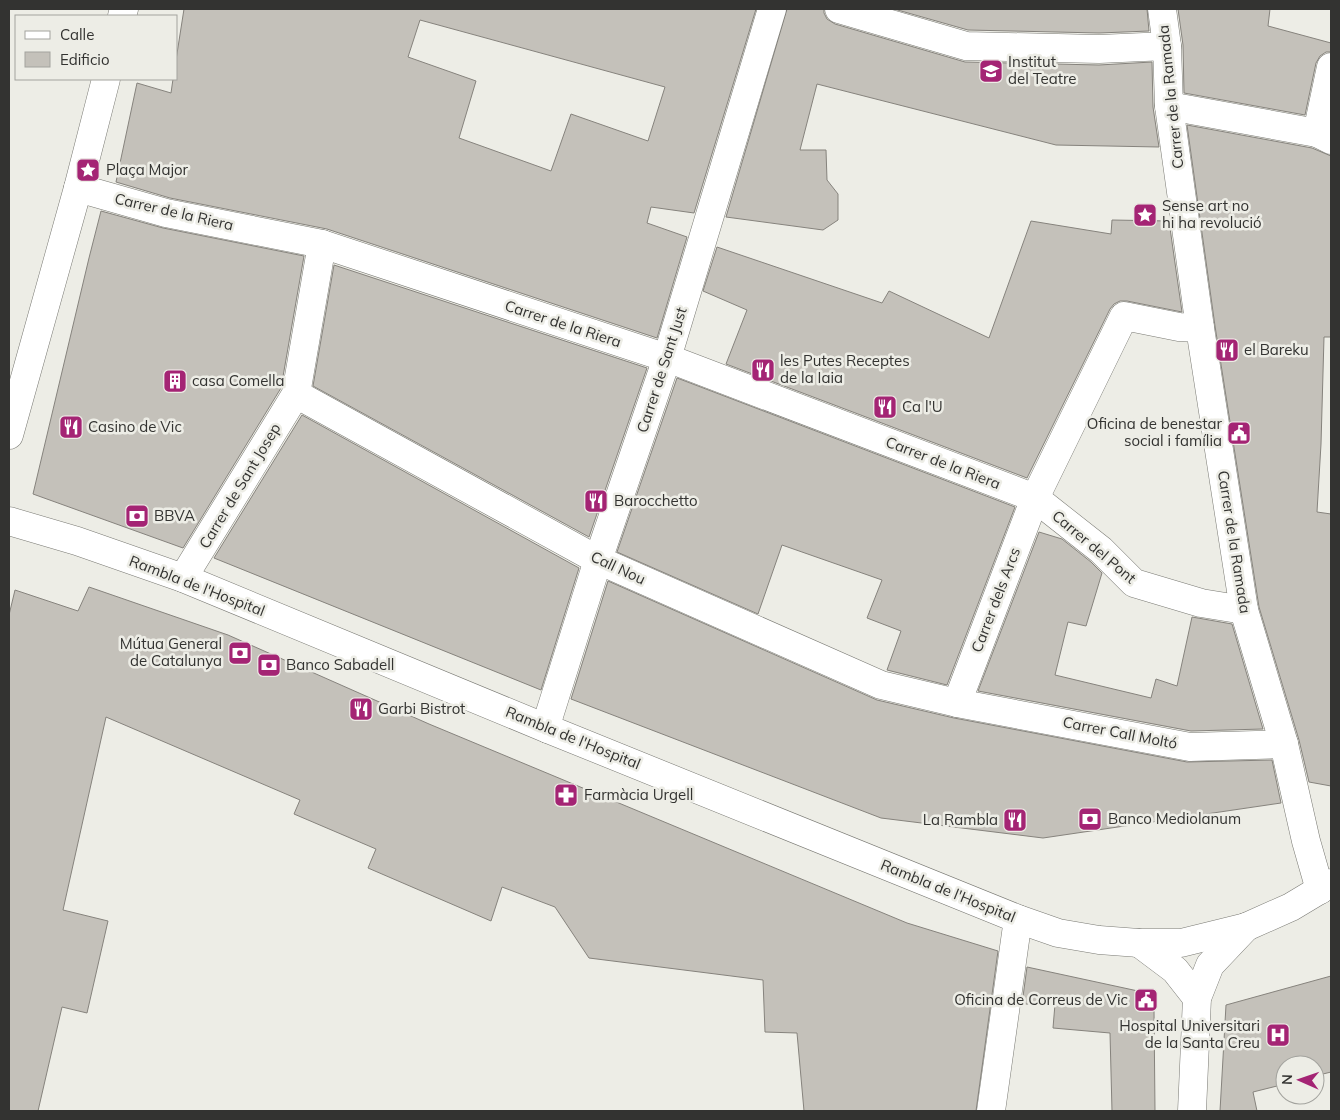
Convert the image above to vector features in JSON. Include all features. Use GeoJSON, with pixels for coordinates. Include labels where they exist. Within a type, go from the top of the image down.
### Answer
{"type":"FeatureCollection","features":[{"type":"Feature","properties":{"kind":"street","name":"Carrer de Sant Just"},"geometry":{"type":"LineString","coordinates":[[548,729],[548,720],[598,560],[667,358],[772,9]]}},
{"type":"Feature","properties":{"kind":"street"},"geometry":{"type":"LineString","coordinates":[[839,9],[966,46],[1099,49],[1167,46]]}},
{"type":"Feature","properties":{"kind":"street","name":"Carrer de la Ramada"},"geometry":{"type":"LineString","coordinates":[[1162,9],[1167,46],[1169,106],[1200,328],[1244,610],[1284,744],[1306,841],[1326,887]]}},
{"type":"Feature","properties":{"kind":"street"},"geometry":{"type":"LineString","coordinates":[[1169,106],[1324,136],[1331,67]]}},
{"type":"Feature","properties":{"kind":"street"},"geometry":{"type":"LineString","coordinates":[[9,434],[78,188],[106,80]]}},
{"type":"Feature","properties":{"kind":"street","name":"Carrer de la Riera"},"geometry":{"type":"LineString","coordinates":[[78,188],[166,213],[322,244],[667,358],[1035,498]]}},
{"type":"Feature","properties":{"kind":"street"},"geometry":{"type":"LineString","coordinates":[[296,394],[322,244]]}},
{"type":"Feature","properties":{"kind":"street","name":"Carrer dels Arcs"},"geometry":{"type":"LineString","coordinates":[[956,703],[1035,498],[1124,316],[1200,328]]}},
{"type":"Feature","properties":{"kind":"street","name":"Call Nou"},"geometry":{"type":"LineString","coordinates":[[296,394],[598,560],[881,685],[956,703]]}},
{"type":"Feature","properties":{"kind":"street","name":"Carrer de Sant Josep"},"geometry":{"type":"LineString","coordinates":[[183,578],[296,394]]}},
{"type":"Feature","properties":{"kind":"street","name":"Carrer del Pont"},"geometry":{"type":"LineString","coordinates":[[1035,498],[1101,550],[1134,583],[1201,602],[1244,610]]}},
{"type":"Feature","properties":{"kind":"street","name":"Rambla de l'Hospital"},"geometry":{"type":"LineString","coordinates":[[9,521],[77,541],[183,578],[548,729],[1018,919],[1058,932],[1099,940],[1139,943],[1181,943],[1246,927],[1292,907],[1326,887]]}},
{"type":"Feature","properties":{"kind":"street","name":"Carrer Call Moltó"},"geometry":{"type":"LineString","coordinates":[[956,703],[1190,747],[1284,744]]}},
{"type":"Feature","properties":{"kind":"street"},"geometry":{"type":"LineString","coordinates":[[991,1111],[1018,919]]}},
{"type":"Feature","properties":{"kind":"street","name":"Rambla de l'Hospital"},"geometry":{"type":"LineString","coordinates":[[1192,1111],[1197,998],[1210,965],[1246,927]]}},
{"type":"Feature","properties":{"kind":"street"},"geometry":{"type":"LineString","coordinates":[[1139,943],[1175,970],[1197,998]]}},
{"type":"Feature","properties":{"kind":"building"},"geometry":{"type":"Polygon","coordinates":[[[184,9],[756,9],[694,213],[651,207],[647,223],[687,237],[657,338],[327,229],[170,198],[116,182],[137,83],[171,93],[173,80],[178,80],[178,47],[184,9]],[[420,20],[408,57],[476,81],[459,138],[551,171],[571,114],[648,141],[665,87],[420,20]]]}},
{"type":"Feature","properties":{"kind":"building"},"geometry":{"type":"Polygon","coordinates":[[[787,9],[824,9],[827,19],[835,24],[965,62],[1099,65],[1152,62],[1153,107],[1159,147],[1056,145],[817,84],[800,150],[826,150],[827,180],[838,194],[838,220],[823,230],[726,217],[787,9]]]}},
{"type":"Feature","properties":{"kind":"building"},"geometry":{"type":"Polygon","coordinates":[[[894,9],[1147,9],[1149,31],[1099,33],[968,30],[894,9]]]}},
{"type":"Feature","properties":{"kind":"building"},"geometry":{"type":"Polygon","coordinates":[[[1178,9],[1270,9],[1268,26],[1331,43],[1331,52],[1326,52],[1320,56],[1316,63],[1305,115],[1184,93],[1183,45],[1178,9]]]}},
{"type":"Feature","properties":{"kind":"building"},"geometry":{"type":"Polygon","coordinates":[[[1187,125],[1312,148],[1331,156],[1331,337],[1324,337],[1317,512],[1331,514],[1331,786],[1309,782],[1299,740],[1259,607],[1215,326],[1187,125]]]}},
{"type":"Feature","properties":{"kind":"building","name":"casa Comella"},"geometry":{"type":"Polygon","coordinates":[[[101,211],[163,228],[304,256],[281,388],[183,548],[33,494],[101,211]]]}},
{"type":"Feature","properties":{"kind":"building"},"geometry":{"type":"Polygon","coordinates":[[[1112,220],[1169,221],[1182,312],[1127,301],[1120,301],[1114,304],[1027,478],[726,364],[747,310],[703,291],[717,247],[882,303],[889,291],[989,338],[1031,221],[1111,234],[1112,220]]]}},
{"type":"Feature","properties":{"kind":"building"},"geometry":{"type":"Polygon","coordinates":[[[334,265],[647,368],[589,537],[313,386],[334,265]]]}},
{"type":"Feature","properties":{"kind":"building"},"geometry":{"type":"Polygon","coordinates":[[[677,378],[1015,507],[947,685],[887,670],[901,631],[867,618],[882,580],[782,545],[758,614],[617,552],[677,378]]]}},
{"type":"Feature","properties":{"kind":"building"},"geometry":{"type":"Polygon","coordinates":[[[302,415],[579,568],[541,690],[214,558],[302,415]]]}},
{"type":"Feature","properties":{"kind":"building"},"geometry":{"type":"Polygon","coordinates":[[[1039,532],[1062,539],[1102,573],[1086,626],[1068,622],[1055,675],[1151,698],[1156,679],[1177,686],[1192,617],[1232,624],[1263,729],[1191,731],[978,691],[1039,532]]]}},
{"type":"Feature","properties":{"kind":"building"},"geometry":{"type":"Polygon","coordinates":[[[608,581],[877,700],[954,718],[1187,762],[1272,760],[1281,803],[1043,838],[881,818],[571,699],[608,581]]]}},
{"type":"Feature","properties":{"kind":"building"},"geometry":{"type":"Polygon","coordinates":[[[89,587],[228,635],[429,724],[907,923],[998,951],[976,1111],[804,1111],[797,1033],[765,1032],[763,980],[589,958],[555,907],[502,887],[491,921],[368,868],[376,849],[294,814],[300,800],[106,717],[63,910],[108,921],[87,1013],[62,1007],[38,1111],[9,1111],[9,615],[15,590],[78,611],[89,587]]]}},
{"type":"Feature","properties":{"kind":"building","name":"Oficina de Correus de Vic"},"geometry":{"type":"Polygon","coordinates":[[[1027,967],[1138,991],[1154,1009],[1155,1111],[1112,1111],[1110,1033],[1053,1028],[1055,1004],[1022,1004],[1027,967]]]}},
{"type":"Feature","properties":{"kind":"building","name":"Hospital Universitari de la Santa Creu"},"geometry":{"type":"Polygon","coordinates":[[[1331,976],[1331,1072],[1325,1074],[1325,1055],[1275,1055],[1275,1086],[1253,1092],[1257,1111],[1220,1111],[1226,1005],[1331,976]]]}},
{"type":"Feature","properties":{"kind":"place","name":"Institut del Teatre"},"geometry":{"type":"Point","coordinates":[991,71]}},
{"type":"Feature","properties":{"kind":"place","name":"Plaça Major"},"geometry":{"type":"Point","coordinates":[88,170]}},
{"type":"Feature","properties":{"kind":"place","name":"Sense art no hi ha revolució"},"geometry":{"type":"Point","coordinates":[1145,215]}},
{"type":"Feature","properties":{"kind":"place","name":"el Bareku"},"geometry":{"type":"Point","coordinates":[1227,350]}},
{"type":"Feature","properties":{"kind":"place","name":"les Putes Receptes de la Iaia"},"geometry":{"type":"Point","coordinates":[763,370]}},
{"type":"Feature","properties":{"kind":"place","name":"casa Comella"},"geometry":{"type":"Point","coordinates":[175,381]}},
{"type":"Feature","properties":{"kind":"place","name":"Ca l'U"},"geometry":{"type":"Point","coordinates":[885,407]}},
{"type":"Feature","properties":{"kind":"place","name":"Casino de Vic"},"geometry":{"type":"Point","coordinates":[71,427]}},
{"type":"Feature","properties":{"kind":"place","name":"Oficina de benestar social i família"},"geometry":{"type":"Point","coordinates":[1239,433]}},
{"type":"Feature","properties":{"kind":"place","name":"Barocchetto"},"geometry":{"type":"Point","coordinates":[596,501]}},
{"type":"Feature","properties":{"kind":"place","name":"BBVA"},"geometry":{"type":"Point","coordinates":[137,516]}},
{"type":"Feature","properties":{"kind":"place","name":"Mútua General de Catalunya"},"geometry":{"type":"Point","coordinates":[240,653]}},
{"type":"Feature","properties":{"kind":"place","name":"Banco Sabadell"},"geometry":{"type":"Point","coordinates":[269,665]}},
{"type":"Feature","properties":{"kind":"place","name":"Garbi Bistrot"},"geometry":{"type":"Point","coordinates":[361,709]}},
{"type":"Feature","properties":{"kind":"place","name":"Farmàcia Urgell"},"geometry":{"type":"Point","coordinates":[566,795]}},
{"type":"Feature","properties":{"kind":"place","name":"Banco Mediolanum"},"geometry":{"type":"Point","coordinates":[1090,819]}},
{"type":"Feature","properties":{"kind":"place","name":"La Rambla"},"geometry":{"type":"Point","coordinates":[1015,820]}},
{"type":"Feature","properties":{"kind":"place","name":"Oficina de Correus de Vic"},"geometry":{"type":"Point","coordinates":[1146,1000]}},
{"type":"Feature","properties":{"kind":"place","name":"Hospital Universitari de la Santa Creu"},"geometry":{"type":"Point","coordinates":[1278,1035]}}]}
